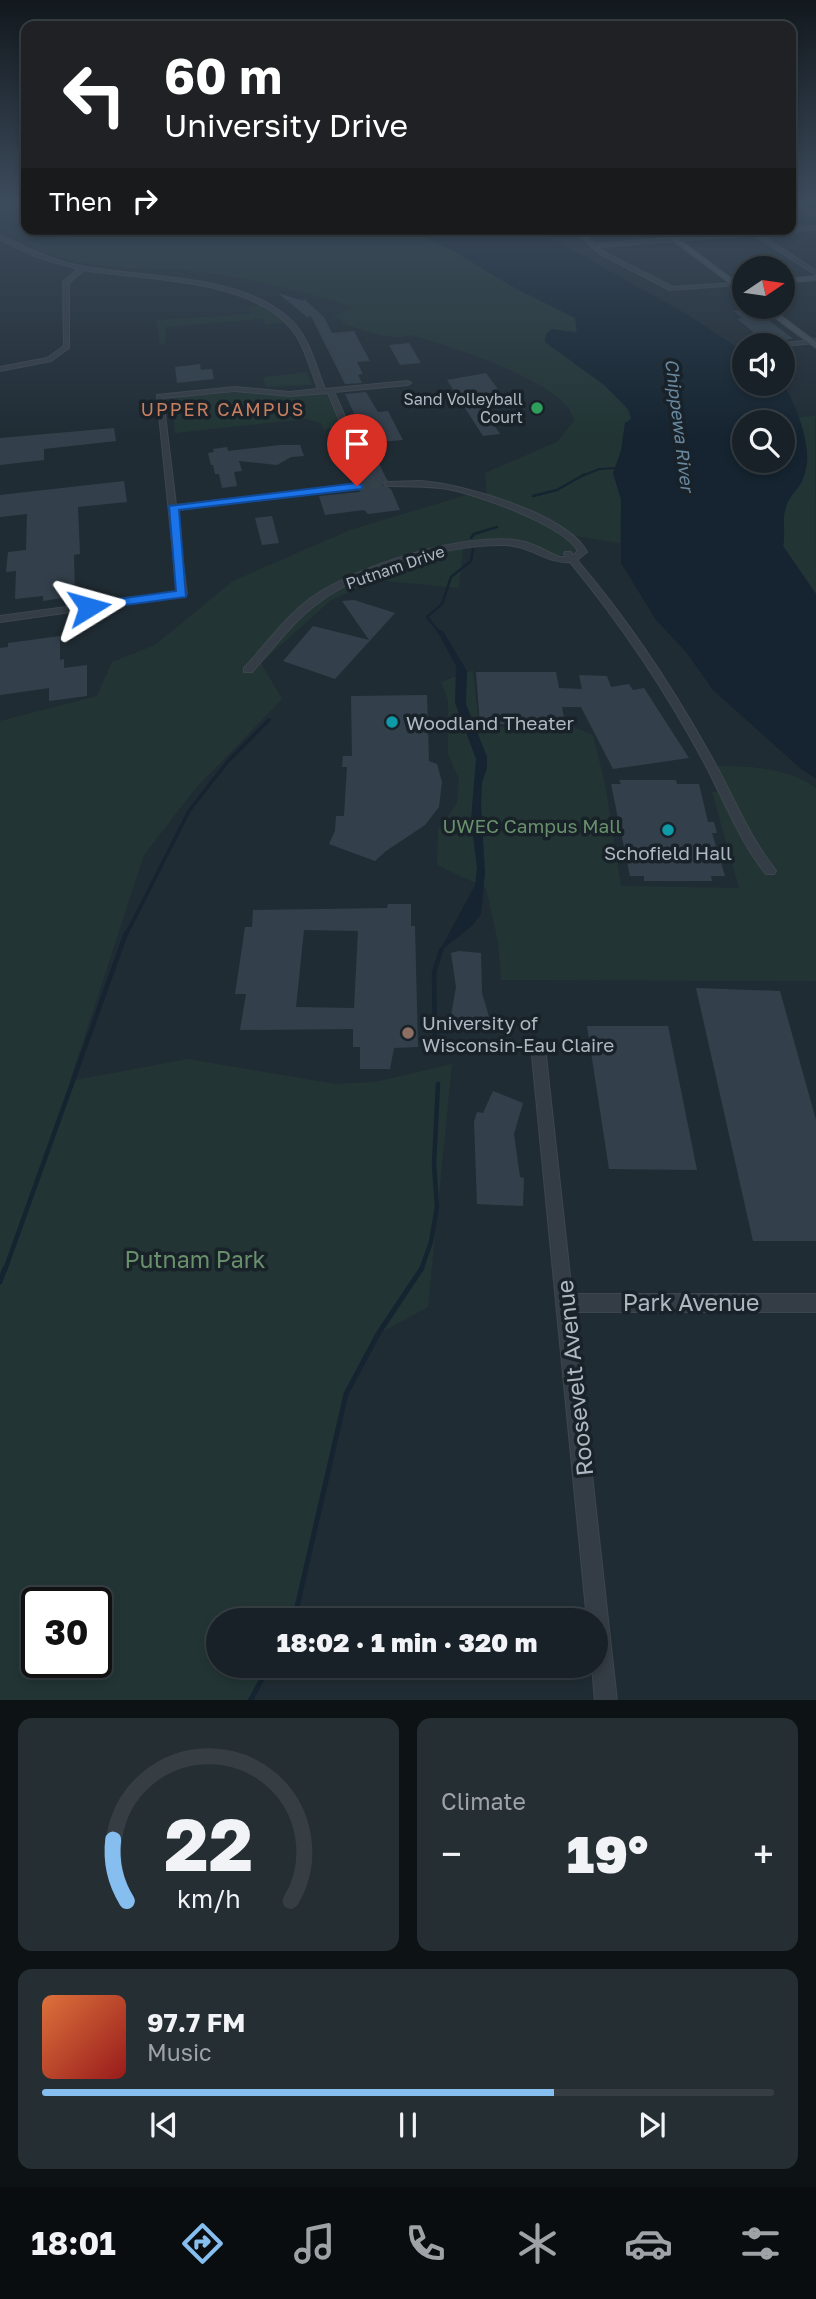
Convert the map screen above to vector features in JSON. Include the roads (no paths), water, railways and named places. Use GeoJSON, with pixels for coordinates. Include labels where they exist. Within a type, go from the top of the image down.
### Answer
{"type":"FeatureCollection","features":[{"type":"Feature","properties":{"kind":"main road"},"geometry":{"type":"LineString","coordinates":[[781,319],[814,343]]}},
{"type":"Feature","properties":{"kind":"street"},"geometry":{"type":"LineString","coordinates":[[0,369],[49,360],[67,347],[66,282],[71,278]]}},
{"type":"Feature","properties":{"kind":"street"},"geometry":{"type":"LineString","coordinates":[[150,278],[205,286],[265,305],[292,324],[351,439]]}},
{"type":"Feature","properties":{"kind":"street"},"geometry":{"type":"LineString","coordinates":[[654,278],[676,290],[732,285]]}},
{"type":"Feature","properties":{"kind":"street"},"geometry":{"type":"LineString","coordinates":[[795,344],[814,343]]}},
{"type":"Feature","properties":{"kind":"street"},"geometry":{"type":"LineString","coordinates":[[0,619],[182,594],[159,396],[235,389],[290,394],[408,383]]}},
{"type":"Feature","properties":{"kind":"street"},"geometry":{"type":"LineString","coordinates":[[388,484],[453,488],[533,516],[582,545],[582,553],[570,556],[607,601],[660,678],[710,765],[747,841],[770,871]]}},
{"type":"Feature","properties":{"kind":"street"},"geometry":{"type":"LineString","coordinates":[[173,508],[357,486]]}},
{"type":"Feature","properties":{"kind":"street","name":"Putnam Drive"},"geometry":{"type":"LineString","coordinates":[[248,670],[313,602],[355,578],[447,548],[472,544],[520,543],[550,557],[570,556]]}},
{"type":"Feature","properties":{"kind":"street","name":"Roosevelt Avenue"},"geometry":{"type":"LineString","coordinates":[[539,1056],[606,1700]]}},
{"type":"Feature","properties":{"kind":"street","name":"Park Avenue"},"geometry":{"type":"LineString","coordinates":[[566,1303],[816,1303]]}},
{"type":"Feature","properties":{"kind":"water","name":"Chippewa River"},"geometry":{"type":"Polygon","coordinates":[[[499,278],[623,278],[688,315],[732,344],[732,396],[789,396],[799,418],[803,431],[807,457],[802,481],[785,510],[783,546],[816,594],[816,779],[801,769],[713,690],[686,652],[656,620],[621,563],[621,499],[613,473],[621,451],[625,423],[631,419],[629,410],[604,385],[545,342],[546,334],[552,329],[577,333],[575,318],[499,278]]]}},
{"type":"Feature","properties":{"kind":"water"},"geometry":{"type":"Polygon","coordinates":[[[436,629],[443,631],[467,671],[466,704],[487,757],[481,803],[485,873],[481,914],[472,926],[439,952],[475,885],[477,868],[471,820],[476,759],[455,703],[456,666],[436,629]]]}},
{"type":"Feature","properties":{"kind":"waterway"},"geometry":{"type":"LineString","coordinates":[[582,476],[599,469],[617,468]]}},
{"type":"Feature","properties":{"kind":"waterway"},"geometry":{"type":"LineString","coordinates":[[533,496],[557,490],[585,474]]}},
{"type":"Feature","properties":{"kind":"waterway"},"geometry":{"type":"LineString","coordinates":[[471,538],[474,534],[497,527]]}},
{"type":"Feature","properties":{"kind":"waterway"},"geometry":{"type":"LineString","coordinates":[[439,632],[427,617],[442,604],[451,577],[471,561],[473,549]]}},
{"type":"Feature","properties":{"kind":"waterway"},"geometry":{"type":"LineString","coordinates":[[126,935],[189,811],[228,761],[269,720]]}},
{"type":"Feature","properties":{"kind":"waterway"},"geometry":{"type":"LineString","coordinates":[[5,1270],[126,933]]}},
{"type":"Feature","properties":{"kind":"waterway"},"geometry":{"type":"LineString","coordinates":[[435,1051],[434,973],[441,950]]}},
{"type":"Feature","properties":{"kind":"waterway"},"geometry":{"type":"LineString","coordinates":[[421,1269],[431,1242],[437,1207],[434,1164],[438,1084]]}},
{"type":"Feature","properties":{"kind":"waterway"},"geometry":{"type":"LineString","coordinates":[[0,1282],[5,1268]]}},
{"type":"Feature","properties":{"kind":"waterway"},"geometry":{"type":"LineString","coordinates":[[297,1608],[346,1394],[378,1334],[421,1269]]}},
{"type":"Feature","properties":{"kind":"waterway"},"geometry":{"type":"LineString","coordinates":[[251,1700],[262,1678]]}},
{"type":"Feature","properties":{"kind":"tunnel"},"geometry":{"type":"LineString","coordinates":[[357,486],[388,484]]}},
{"type":"Feature","properties":{"kind":"place","name":"Sand Volleyball Court"},"geometry":{"type":"Point","coordinates":[537,408]}},
{"type":"Feature","properties":{"kind":"place","name":"Woodland Theater"},"geometry":{"type":"Point","coordinates":[392,722]}},
{"type":"Feature","properties":{"kind":"place","name":"Schofield Hall"},"geometry":{"type":"Point","coordinates":[668,830]}},
{"type":"Feature","properties":{"kind":"place","name":"University of Wisconsin-Eau Claire"},"geometry":{"type":"Point","coordinates":[408,1033]}},
{"type":"Feature","properties":{"kind":"district","name":"UPPER CAMPUS"},"geometry":{"type":"Point","coordinates":[223,409]}},
{"type":"Feature","properties":{"kind":"park label","name":"UWEC Campus Mall"},"geometry":{"type":"Point","coordinates":[532,825]}},
{"type":"Feature","properties":{"kind":"park label","name":"Putnam Park"},"geometry":{"type":"Point","coordinates":[195,1259]}}]}
